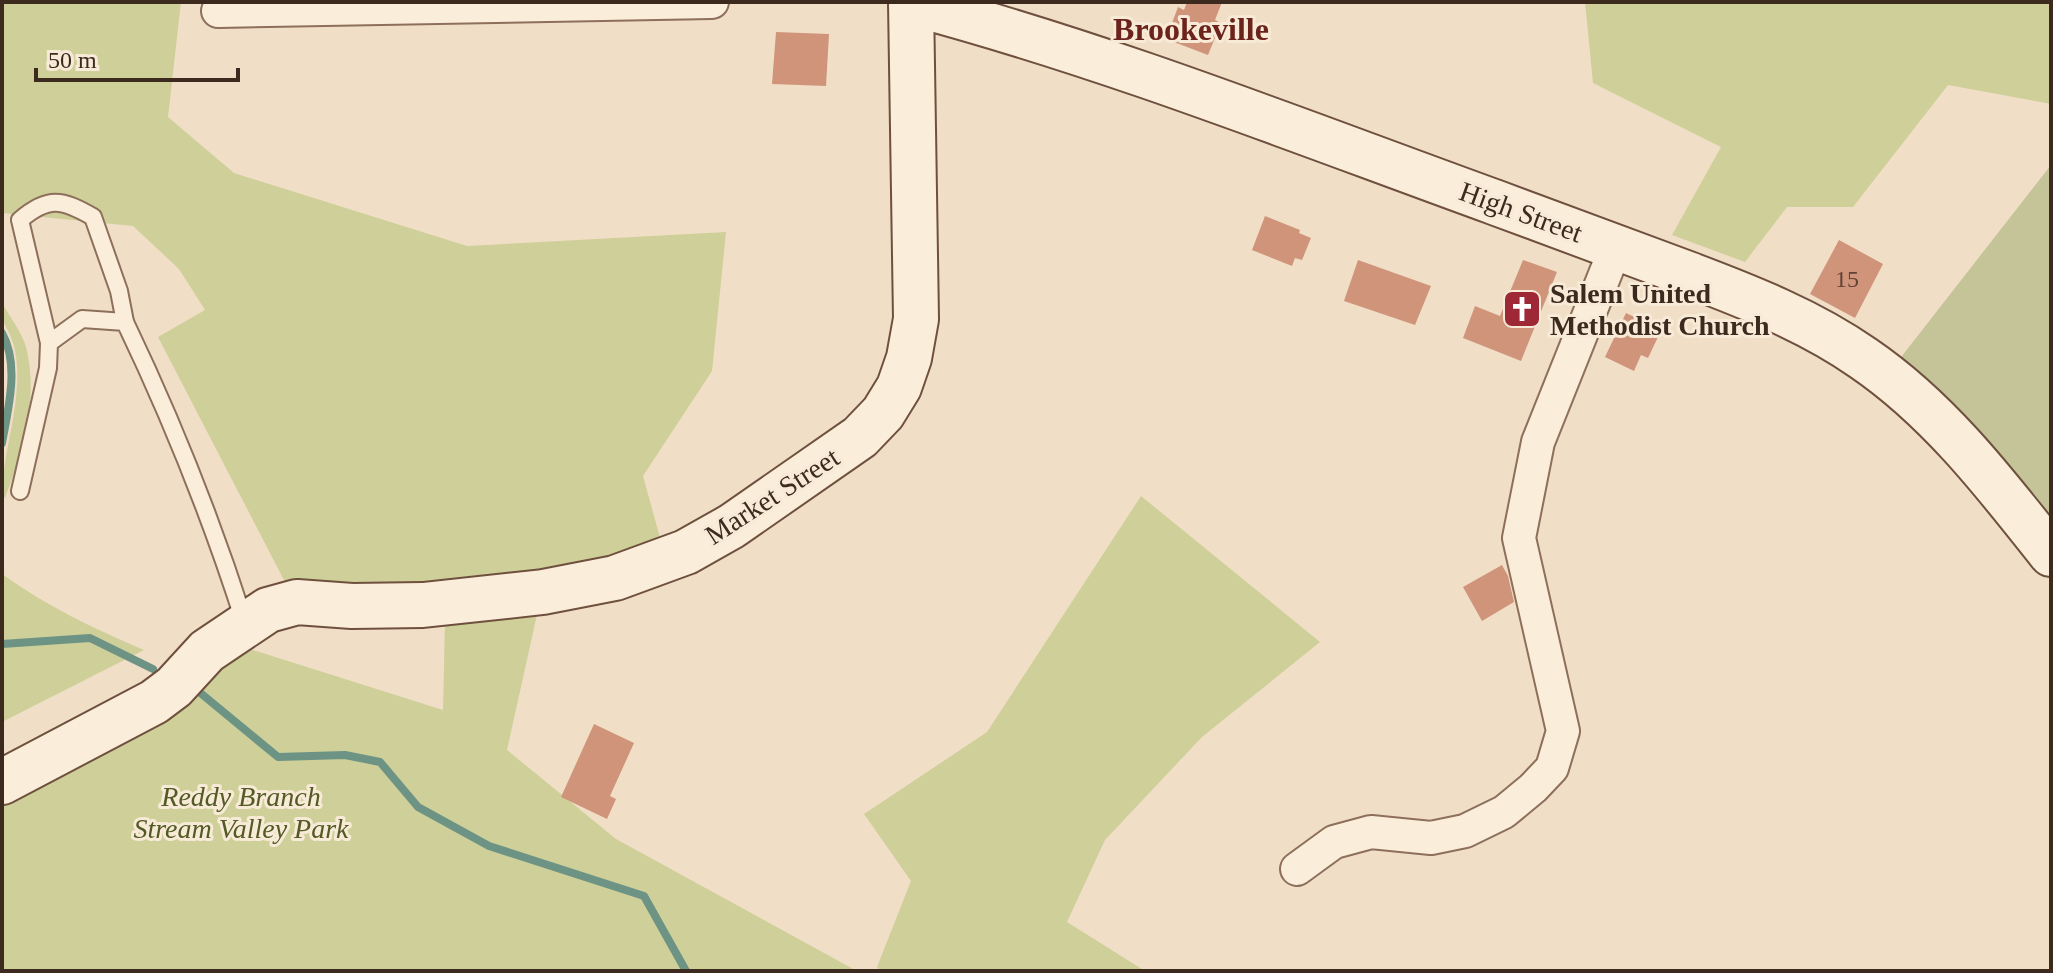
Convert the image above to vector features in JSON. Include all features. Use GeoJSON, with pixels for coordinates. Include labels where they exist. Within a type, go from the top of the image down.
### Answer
{"type":"FeatureCollection","features":[{"type":"Feature","properties":{"kind":"main road","name":"High Street"},"geometry":{"type":"LineString","coordinates":[[910,2],[1070,48],[1765,304],[1806,324],[1891,378],[1947,431],[2051,554]]}},
{"type":"Feature","properties":{"kind":"main road","name":"Market Street"},"geometry":{"type":"LineString","coordinates":[[2,782],[154,702],[174,687],[207,651],[268,610],[297,602],[352,606],[423,605],[543,592],[615,578],[675,556],[732,526],[860,437],[883,413],[899,387],[909,358],[916,319],[910,2]]}},
{"type":"Feature","properties":{"kind":"street"},"geometry":{"type":"LineString","coordinates":[[218,11],[712,2]]}},
{"type":"Feature","properties":{"kind":"street"},"geometry":{"type":"LineString","coordinates":[[1297,869],[1334,842],[1371,832],[1431,838],[1465,831],[1504,812],[1552,768],[1563,731],[1519,538],[1538,442],[1616,247]]}},
{"type":"Feature","properties":{"kind":"lane"},"geometry":{"type":"LineString","coordinates":[[20,491],[48,368],[49,343],[20,220],[32,209],[53,200],[76,207],[93,217],[119,291],[125,322],[149,371],[219,541],[245,625]]}},
{"type":"Feature","properties":{"kind":"lane"},"geometry":{"type":"LineString","coordinates":[[49,343],[82,319],[125,322]]}},
{"type":"Feature","properties":{"kind":"green space"},"geometry":{"type":"Polygon","coordinates":[[[2,2],[181,2],[168,117],[234,173],[467,246],[726,232],[712,371],[643,476],[662,545],[616,562],[420,590],[286,584],[158,337],[205,310],[179,269],[133,226],[2,213],[2,2]]]}},
{"type":"Feature","properties":{"kind":"green space"},"geometry":{"type":"Polygon","coordinates":[[[1585,2],[2051,2],[2051,104],[1948,85],[1853,207],[1787,207],[1745,262],[1672,235],[1721,147],[1593,83],[1585,2]]]}},
{"type":"Feature","properties":{"kind":"green space"},"geometry":{"type":"Polygon","coordinates":[[[2051,165],[2051,525],[1898,361],[2051,165]]]}},
{"type":"Feature","properties":{"kind":"green space"},"geometry":{"type":"Polygon","coordinates":[[[2,303],[24,341],[31,385],[23,443],[5,498],[2,496],[3,482],[17,376],[14,348],[4,322],[2,303]]]}},
{"type":"Feature","properties":{"kind":"green space"},"geometry":{"type":"Polygon","coordinates":[[[1141,496],[1320,642],[1202,737],[1105,840],[1067,922],[1145,971],[880,971],[877,967],[911,881],[864,814],[987,732],[1141,496]]]}},
{"type":"Feature","properties":{"kind":"green space"},"geometry":{"type":"Polygon","coordinates":[[[2,574],[71,616],[144,650],[2,722],[2,574]]]}},
{"type":"Feature","properties":{"kind":"green space","name":"Reddy Branch Stream Valley Park"},"geometry":{"type":"Polygon","coordinates":[[[538,610],[507,750],[616,839],[857,971],[2,971],[2,770],[218,639],[443,710],[445,621],[538,610]]]}},
{"type":"Feature","properties":{"kind":"building"},"geometry":{"type":"Polygon","coordinates":[[[1187,2],[1222,2],[1215,20],[1221,23],[1208,55],[1166,39],[1178,7],[1184,10],[1187,2]]]}},
{"type":"Feature","properties":{"kind":"building"},"geometry":{"type":"Polygon","coordinates":[[[776,32],[829,34],[826,86],[772,84],[776,32]]]}},
{"type":"Feature","properties":{"kind":"building"},"geometry":{"type":"Polygon","coordinates":[[[1265,216],[1300,230],[1299,233],[1311,238],[1302,260],[1295,258],[1292,266],[1252,250],[1265,216]]]}},
{"type":"Feature","properties":{"kind":"building"},"geometry":{"type":"Polygon","coordinates":[[[1839,240],[1883,264],[1855,318],[1810,294],[1839,240]]]}},
{"type":"Feature","properties":{"kind":"building"},"geometry":{"type":"Polygon","coordinates":[[[1358,260],[1431,286],[1415,325],[1344,301],[1358,260]]]}},
{"type":"Feature","properties":{"kind":"building","name":"Salem United Methodist Church"},"geometry":{"type":"Polygon","coordinates":[[[1523,260],[1557,272],[1521,361],[1463,338],[1475,306],[1500,316],[1523,260]]]}},
{"type":"Feature","properties":{"kind":"building"},"geometry":{"type":"Polygon","coordinates":[[[1626,313],[1659,329],[1648,358],[1641,355],[1634,371],[1605,357],[1626,313]]]}},
{"type":"Feature","properties":{"kind":"building"},"geometry":{"type":"Polygon","coordinates":[[[1502,565],[1514,602],[1482,621],[1463,587],[1502,565]]]}},
{"type":"Feature","properties":{"kind":"building"},"geometry":{"type":"Polygon","coordinates":[[[594,724],[634,743],[610,796],[616,799],[607,819],[561,797],[594,724]]]}},
{"type":"Feature","properties":{"kind":"waterway"},"geometry":{"type":"LineString","coordinates":[[2,333],[11,373],[2,443]]}},
{"type":"Feature","properties":{"kind":"waterway"},"geometry":{"type":"LineString","coordinates":[[2,644],[90,638],[153,669]]}},
{"type":"Feature","properties":{"kind":"waterway"},"geometry":{"type":"LineString","coordinates":[[198,691],[278,757],[345,755],[380,762],[418,807],[489,846],[644,896],[686,971]]}},
{"type":"Feature","properties":{"kind":"place","name":"Salem United Methodist Church"},"geometry":{"type":"Point","coordinates":[1522,309]}},
{"type":"Feature","properties":{"kind":"district","name":"Brookeville"},"geometry":{"type":"Point","coordinates":[1191,29]}}]}
